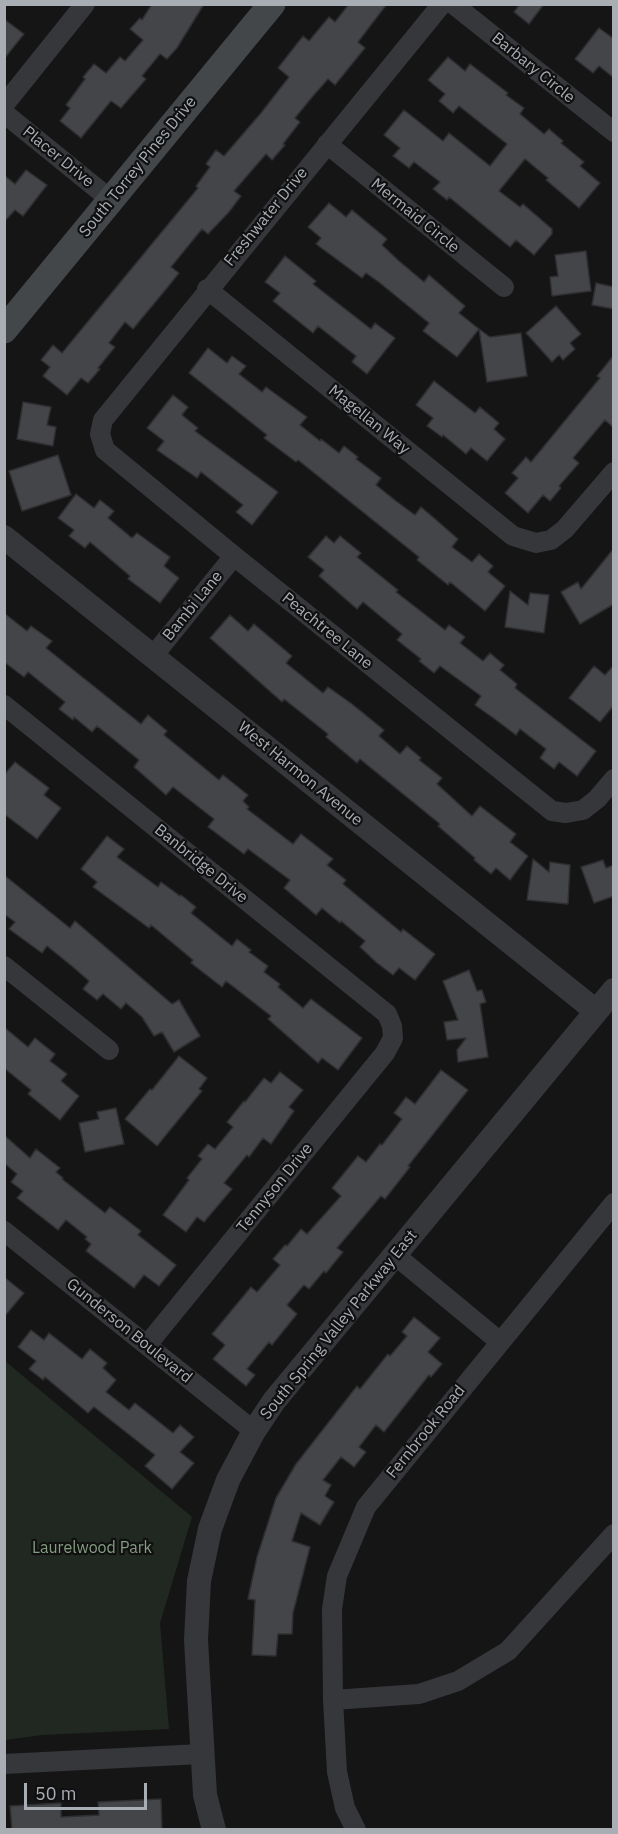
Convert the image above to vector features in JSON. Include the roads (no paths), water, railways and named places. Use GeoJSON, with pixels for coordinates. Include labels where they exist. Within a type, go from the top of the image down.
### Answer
{"type":"FeatureCollection","features":[{"type":"Feature","properties":{"kind":"main road","name":"South Torrey Pines Drive"},"geometry":{"type":"LineString","coordinates":[[4,330],[272,4]]}},
{"type":"Feature","properties":{"kind":"street"},"geometry":{"type":"LineString","coordinates":[[4,105],[85,4]]}},
{"type":"Feature","properties":{"kind":"street","name":"Freshwater Drive"},"geometry":{"type":"LineString","coordinates":[[100,434],[103,420],[207,289],[441,4]]}},
{"type":"Feature","properties":{"kind":"street","name":"Barbary Circle"},"geometry":{"type":"LineString","coordinates":[[453,4],[614,132]]}},
{"type":"Feature","properties":{"kind":"street","name":"Placer Drive"},"geometry":{"type":"LineString","coordinates":[[4,113],[111,200]]}},
{"type":"Feature","properties":{"kind":"street","name":"Mermaid Circle"},"geometry":{"type":"LineString","coordinates":[[327,144],[504,287]]}},
{"type":"Feature","properties":{"kind":"street","name":"Magellan Way"},"geometry":{"type":"LineString","coordinates":[[207,289],[513,536],[536,543],[552,540],[565,529],[614,472]]}},
{"type":"Feature","properties":{"kind":"street","name":"Peachtree Lane"},"geometry":{"type":"LineString","coordinates":[[100,434],[105,450],[552,811],[566,813],[583,810],[597,799],[614,779]]}},
{"type":"Feature","properties":{"kind":"street","name":"West Harmon Avenue"},"geometry":{"type":"LineString","coordinates":[[4,537],[596,1011]]}},
{"type":"Feature","properties":{"kind":"street","name":"Bambi Lane"},"geometry":{"type":"LineString","coordinates":[[153,656],[234,556]]}},
{"type":"Feature","properties":{"kind":"street","name":"Banbridge Drive"},"geometry":{"type":"LineString","coordinates":[[4,705],[387,1014],[392,1026]]}},
{"type":"Feature","properties":{"kind":"street"},"geometry":{"type":"LineString","coordinates":[[4,966],[109,1050]]}},
{"type":"Feature","properties":{"kind":"street","name":"South Spring Valley Parkway East"},"geometry":{"type":"LineString","coordinates":[[214,1830],[205,1796],[201,1754],[196,1641],[199,1581],[210,1529],[228,1480],[254,1431],[274,1401],[614,990]]}},
{"type":"Feature","properties":{"kind":"street","name":"Tennyson Drive"},"geometry":{"type":"LineString","coordinates":[[147,1345],[385,1053],[393,1038],[392,1026]]}},
{"type":"Feature","properties":{"kind":"street","name":"Fernbrook Road"},"geometry":{"type":"LineString","coordinates":[[356,1830],[345,1808],[337,1772],[332,1609],[337,1576],[366,1507],[499,1341],[614,1203]]}},
{"type":"Feature","properties":{"kind":"street","name":"Gunderson Boulevard"},"geometry":{"type":"LineString","coordinates":[[4,1231],[254,1431]]}},
{"type":"Feature","properties":{"kind":"street"},"geometry":{"type":"LineString","coordinates":[[395,1255],[499,1341]]}},
{"type":"Feature","properties":{"kind":"street"},"geometry":{"type":"LineString","coordinates":[[333,1700],[419,1694],[458,1681],[508,1651],[614,1534]]}},
{"type":"Feature","properties":{"kind":"street"},"geometry":{"type":"LineString","coordinates":[[4,1764],[201,1754]]}},
{"type":"Feature","properties":{"kind":"park label","name":"Laurelwood Park"},"geometry":{"type":"Point","coordinates":[92,1548]}}]}
